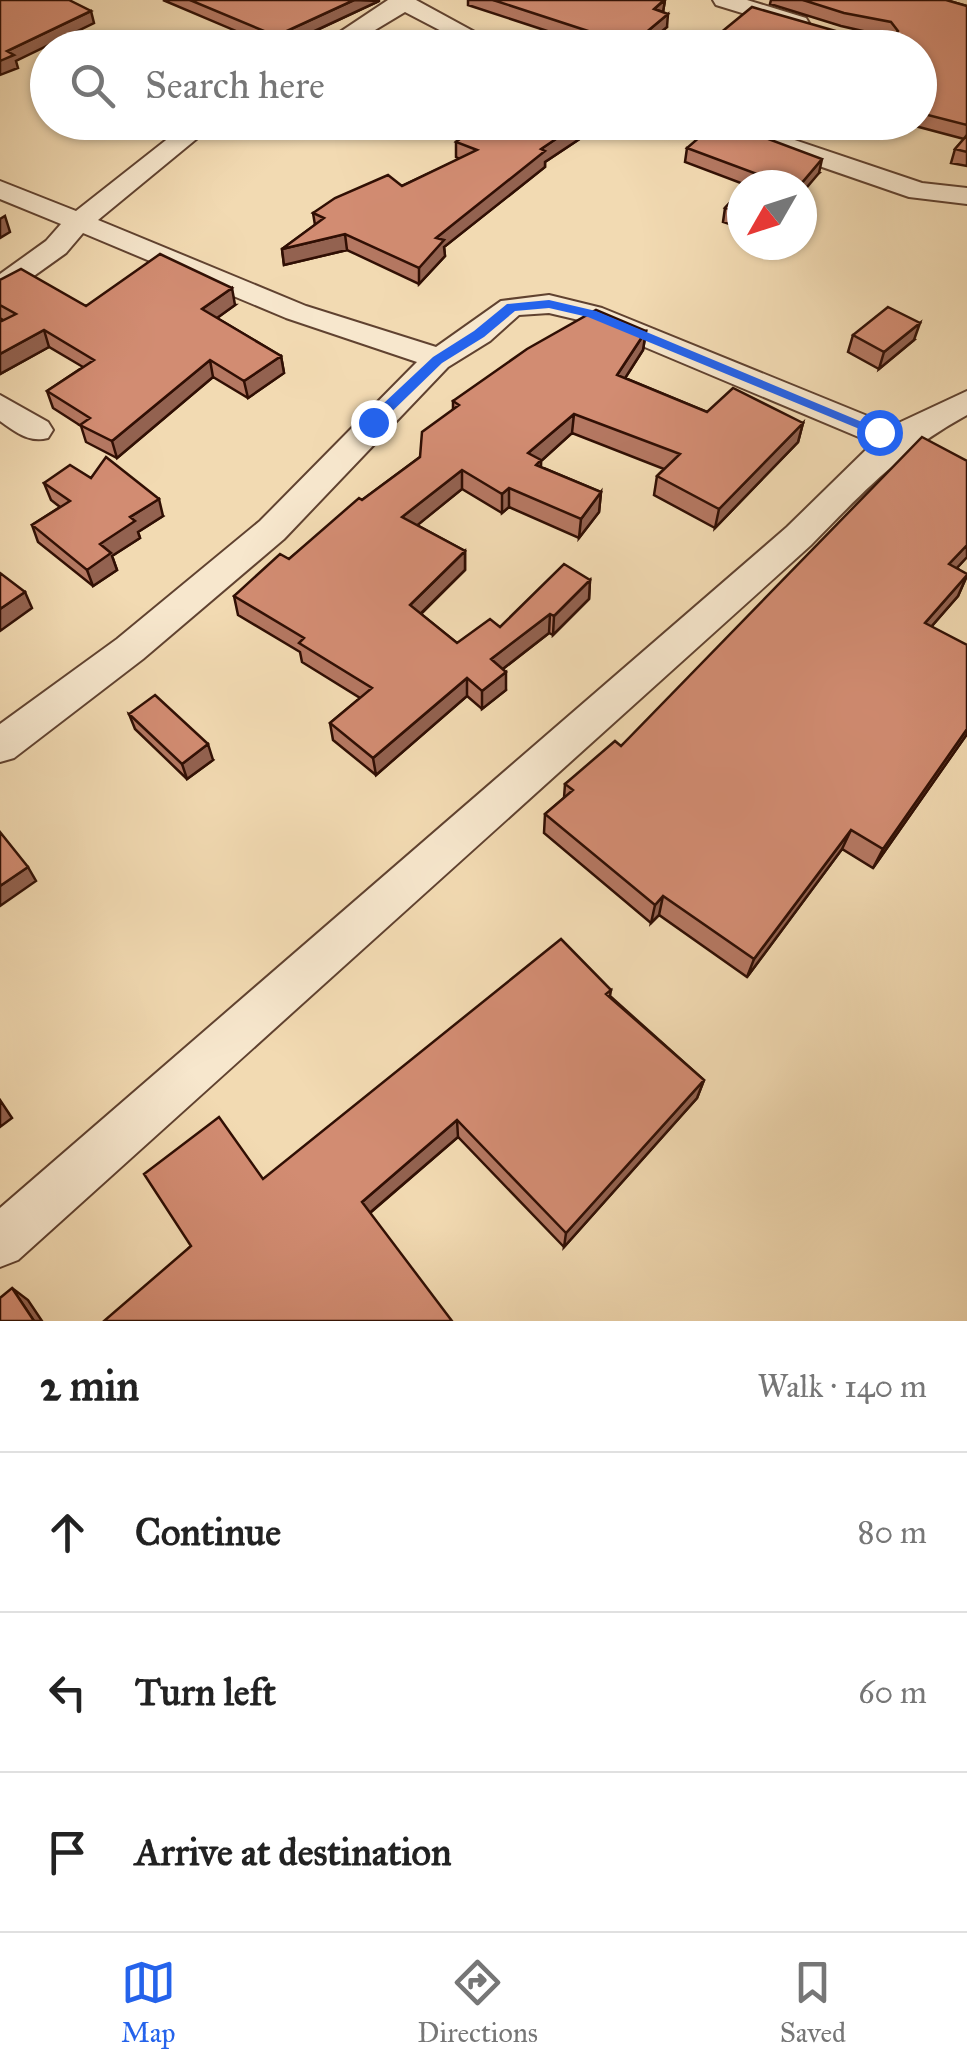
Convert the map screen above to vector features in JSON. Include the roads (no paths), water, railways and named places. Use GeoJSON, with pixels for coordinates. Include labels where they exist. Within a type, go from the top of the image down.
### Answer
{"type":"FeatureCollection","features":[{"type":"Feature","properties":{"kind":"street"},"geometry":{"type":"LineString","coordinates":[[724,0],[819,30]]}},
{"type":"Feature","properties":{"kind":"street"},"geometry":{"type":"LineString","coordinates":[[356,30],[402,2],[457,30]]}},
{"type":"Feature","properties":{"kind":"street"},"geometry":{"type":"LineString","coordinates":[[0,286],[56,247],[76,223],[182,140]]}},
{"type":"Feature","properties":{"kind":"street"},"geometry":{"type":"LineString","coordinates":[[769,140],[918,191],[967,196]]}},
{"type":"Feature","properties":{"kind":"street"},"geometry":{"type":"LineString","coordinates":[[0,189],[296,312],[411,347],[438,360]]}},
{"type":"Feature","properties":{"kind":"street"},"geometry":{"type":"LineString","coordinates":[[0,746],[130,649],[272,530],[373,422],[438,360],[479,334],[511,307],[549,304],[592,314],[890,438],[910,432]]}},
{"type":"Feature","properties":{"kind":"street"},"geometry":{"type":"LineString","coordinates":[[0,1242],[799,536],[880,455],[910,432],[967,401]]}},
{"type":"Feature","properties":{"kind":"street"},"geometry":{"type":"LineString","coordinates":[[0,406],[38,430]]}}]}
